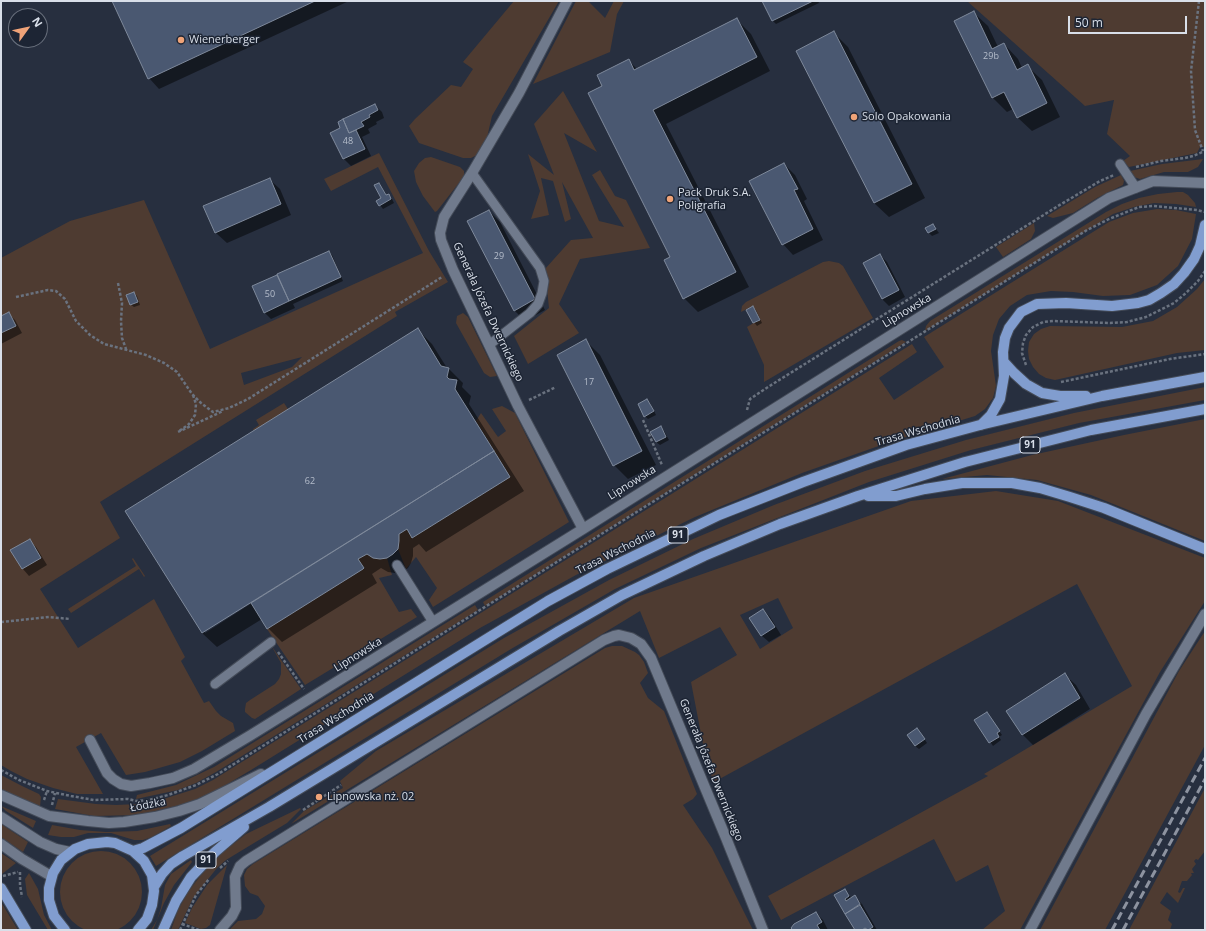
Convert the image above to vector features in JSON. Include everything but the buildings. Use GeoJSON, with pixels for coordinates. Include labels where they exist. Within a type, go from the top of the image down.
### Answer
{"type":"FeatureCollection","features":[{"type":"Feature","properties":{"kind":"main road"},"geometry":{"type":"LineString","coordinates":[[980,425],[991,415],[1000,399],[1003,389],[1003,352],[1005,338],[1009,328],[1021,312],[1037,304],[1050,303],[1100,306],[1125,305],[1143,301],[1161,293],[1179,279],[1194,260],[1200,246],[1205,224]]}},
{"type":"Feature","properties":{"kind":"main road"},"geometry":{"type":"LineString","coordinates":[[1004,362],[1026,384],[1042,393],[1060,396],[1102,396]]}},
{"type":"Feature","properties":{"kind":"main road","name":"Trasa Wschodnia"},"geometry":{"type":"LineString","coordinates":[[133,851],[143,848],[181,828],[548,602],[607,568],[719,515],[803,482],[906,445],[980,425],[1102,396],[1205,377]]}},
{"type":"Feature","properties":{"kind":"main road","name":"91"},"geometry":{"type":"LineString","coordinates":[[154,887],[162,874],[171,864],[183,856],[269,807],[559,631],[622,595],[718,550],[780,524],[858,496],[980,458],[1091,430],[1205,409]]}},
{"type":"Feature","properties":{"kind":"main road"},"geometry":{"type":"LineString","coordinates":[[858,496],[896,496],[924,489],[962,483],[1012,484],[1040,488],[1104,508],[1205,549]]}},
{"type":"Feature","properties":{"kind":"main road","name":"91"},"geometry":{"type":"LineString","coordinates":[[163,930],[176,901],[192,877],[226,842],[269,807]]}},
{"type":"Feature","properties":{"kind":"main road","name":"91"},"geometry":{"type":"LineString","coordinates":[[64,930],[54,916],[51,907],[49,893],[51,876],[58,863],[70,852],[86,845],[107,842],[115,843],[133,851],[149,868],[154,887],[153,900],[150,914],[138,930]]}},
{"type":"Feature","properties":{"kind":"main road"},"geometry":{"type":"LineString","coordinates":[[1,888],[26,930]]}},
{"type":"Feature","properties":{"kind":"street","name":"Generała Józefa Dwernickiego"},"geometry":{"type":"LineString","coordinates":[[567,1],[519,93],[444,217],[441,226],[441,240],[453,270],[518,406],[583,529]]}},
{"type":"Feature","properties":{"kind":"street","name":"Lipnowska"},"geometry":{"type":"LineString","coordinates":[[90,740],[107,773],[121,784],[131,786],[142,785],[173,778],[194,769],[583,529],[890,334],[1109,198],[1153,181],[1205,183]]}},
{"type":"Feature","properties":{"kind":"street"},"geometry":{"type":"LineString","coordinates":[[1030,930],[1146,714],[1205,614]]}},
{"type":"Feature","properties":{"kind":"street","name":"Generała Józefa Dwernickiego"},"geometry":{"type":"LineString","coordinates":[[220,930],[232,916],[236,908],[234,880],[237,870],[246,861],[597,644],[609,637],[619,635],[626,636],[636,641],[645,649],[651,658],[726,838],[762,930]]}},
{"type":"Feature","properties":{"kind":"street","name":"Łódzka"},"geometry":{"type":"LineString","coordinates":[[1,794],[49,816],[109,823],[142,820],[200,804],[292,760]]}},
{"type":"Feature","properties":{"kind":"street"},"geometry":{"type":"LineString","coordinates":[[1,817],[40,842],[56,849],[70,852]]}},
{"type":"Feature","properties":{"kind":"street"},"geometry":{"type":"LineString","coordinates":[[1,844],[22,859],[51,876]]}},
{"type":"Feature","properties":{"kind":"lane"},"geometry":{"type":"LineString","coordinates":[[1122,167],[1136,188]]}},
{"type":"Feature","properties":{"kind":"lane"},"geometry":{"type":"LineString","coordinates":[[472,173],[540,268],[544,281],[542,293],[538,304],[534,309],[489,345]]}},
{"type":"Feature","properties":{"kind":"lane"},"geometry":{"type":"LineString","coordinates":[[397,566],[433,622]]}},
{"type":"Feature","properties":{"kind":"lane"},"geometry":{"type":"LineString","coordinates":[[215,684],[271,642]]}},
{"type":"Feature","properties":{"kind":"path"},"geometry":{"type":"LineString","coordinates":[[744,414],[748,408],[750,399],[768,387],[1122,167],[1144,165],[1189,157],[1204,151],[1195,130],[1191,71],[1199,1]]}},
{"type":"Feature","properties":{"kind":"path"},"geometry":{"type":"LineString","coordinates":[[1,770],[19,780],[55,793],[94,800],[128,799],[137,801],[168,795],[196,785],[218,774],[1087,230],[1109,219],[1139,208],[1153,206],[1205,212]]}},
{"type":"Feature","properties":{"kind":"path"},"geometry":{"type":"LineString","coordinates":[[192,394],[196,404],[195,415],[189,424],[178,432],[255,394],[453,270]]}},
{"type":"Feature","properties":{"kind":"path"},"geometry":{"type":"LineString","coordinates":[[1028,369],[1022,353],[1023,344],[1026,335],[1033,327],[1043,322],[1053,321],[1110,323],[1127,322],[1146,317],[1174,304],[1198,281],[1205,271]]}},
{"type":"Feature","properties":{"kind":"path"},"geometry":{"type":"LineString","coordinates":[[118,283],[122,303],[122,338],[126,350]]}},
{"type":"Feature","properties":{"kind":"path"},"geometry":{"type":"LineString","coordinates":[[16,297],[48,290],[56,291],[65,299],[76,321],[104,344],[146,355],[164,363],[177,372],[192,394],[213,412],[228,408]]}},
{"type":"Feature","properties":{"kind":"path"},"geometry":{"type":"LineString","coordinates":[[1056,383],[1205,354]]}},
{"type":"Feature","properties":{"kind":"path"},"geometry":{"type":"LineString","coordinates":[[518,406],[556,387]]}},
{"type":"Feature","properties":{"kind":"path"},"geometry":{"type":"LineString","coordinates":[[643,420],[662,466],[669,462]]}},
{"type":"Feature","properties":{"kind":"path"},"geometry":{"type":"LineString","coordinates":[[1,622],[49,617],[70,619]]}},
{"type":"Feature","properties":{"kind":"path"},"geometry":{"type":"LineString","coordinates":[[271,642],[305,689],[298,693]]}},
{"type":"Feature","properties":{"kind":"path"},"geometry":{"type":"LineString","coordinates":[[1,877],[20,871],[20,885],[24,900]]}},
{"type":"Feature","properties":{"kind":"path"},"geometry":{"type":"LineString","coordinates":[[182,924],[200,930]]}},
{"type":"Feature","properties":{"kind":"shaded area"},"geometry":{"type":"Polygon","coordinates":[[[514,1],[559,1],[492,116],[485,146],[477,155],[471,158],[463,158],[419,143],[409,126],[451,85],[461,87],[473,69],[463,62],[514,1]]]}},
{"type":"Feature","properties":{"kind":"shaded area"},"geometry":{"type":"Polygon","coordinates":[[[576,1],[588,1],[605,18],[614,1],[624,1],[617,14],[610,52],[533,84],[576,1]]]}},
{"type":"Feature","properties":{"kind":"shaded area"},"geometry":{"type":"Polygon","coordinates":[[[967,1],[1205,1],[1205,147],[1200,147],[1197,153],[1129,167],[1123,161],[1130,156],[1107,134],[1114,100],[1085,106],[967,1]]]}},
{"type":"Feature","properties":{"kind":"shaded area"},"geometry":{"type":"Polygon","coordinates":[[[563,91],[597,152],[564,133],[599,221],[624,227],[592,175],[600,170],[615,196],[626,200],[650,248],[580,259],[559,304],[579,333],[528,364],[514,336],[549,308],[545,269],[571,240],[593,238],[562,182],[571,219],[565,222],[553,181],[541,178],[549,215],[531,219],[540,191],[528,154],[554,175],[534,124],[563,91]]]}},
{"type":"Feature","properties":{"kind":"shaded area"},"geometry":{"type":"Polygon","coordinates":[[[379,153],[429,251],[448,282],[395,312],[397,316],[100,502],[120,538],[40,589],[78,648],[154,599],[185,657],[181,661],[204,703],[209,701],[221,716],[233,723],[235,731],[202,751],[180,762],[145,772],[126,775],[101,733],[76,747],[103,794],[77,794],[53,788],[27,779],[11,771],[1,765],[1,258],[70,221],[144,200],[210,349],[423,253],[378,167],[331,191],[324,179],[379,153]],[[302,357],[241,373],[244,385],[292,367],[302,357]]]}},
{"type":"Feature","properties":{"kind":"shaded area"},"geometry":{"type":"Polygon","coordinates":[[[431,157],[460,167],[464,171],[462,179],[435,212],[423,196],[416,182],[414,171],[419,163],[425,158],[431,157]]]}},
{"type":"Feature","properties":{"kind":"shaded area"},"geometry":{"type":"Polygon","coordinates":[[[1203,159],[1198,167],[1188,172],[1164,172],[1140,179],[1134,177],[1130,171],[1162,164],[1203,159]]]}},
{"type":"Feature","properties":{"kind":"shaded area"},"geometry":{"type":"Polygon","coordinates":[[[1121,175],[1124,181],[1123,185],[1097,198],[1073,213],[1053,218],[1047,216],[1095,187],[1121,175]]]}},
{"type":"Feature","properties":{"kind":"shaded area"},"geometry":{"type":"Polygon","coordinates":[[[1183,192],[1188,195],[1195,203],[1196,207],[1154,203],[1134,207],[1113,214],[925,331],[926,326],[930,321],[1106,212],[1139,198],[1183,192]]]}},
{"type":"Feature","properties":{"kind":"shaded area"},"geometry":{"type":"Polygon","coordinates":[[[1157,209],[1176,210],[1196,214],[1192,239],[1178,266],[1157,285],[1130,295],[1103,296],[1051,291],[1027,295],[1010,306],[999,319],[993,335],[991,351],[996,386],[993,398],[985,409],[975,416],[890,442],[802,473],[695,517],[576,575],[480,628],[251,770],[219,789],[200,798],[180,805],[140,815],[94,816],[55,809],[58,799],[116,805],[157,801],[195,789],[213,780],[912,344],[917,352],[879,378],[894,400],[944,367],[924,337],[1109,222],[1133,213],[1157,209]]]}},
{"type":"Feature","properties":{"kind":"shaded area"},"geometry":{"type":"Polygon","coordinates":[[[1034,223],[1035,231],[1031,239],[1003,257],[996,247],[1034,223]]]}},
{"type":"Feature","properties":{"kind":"shaded area"},"geometry":{"type":"Polygon","coordinates":[[[829,261],[839,263],[843,266],[873,318],[764,382],[764,365],[747,327],[760,319],[753,306],[741,312],[742,306],[746,302],[823,262],[829,261]]]}},
{"type":"Feature","properties":{"kind":"shaded area"},"geometry":{"type":"Polygon","coordinates":[[[1205,279],[1205,350],[1177,353],[1055,380],[1046,378],[1039,374],[1029,359],[1029,342],[1034,334],[1041,329],[1050,326],[1122,327],[1153,321],[1177,307],[1197,289],[1205,279]]]}},
{"type":"Feature","properties":{"kind":"shaded area"},"geometry":{"type":"Polygon","coordinates":[[[463,313],[468,317],[497,376],[490,377],[484,373],[456,323],[457,316],[463,313]]]}},
{"type":"Feature","properties":{"kind":"shaded area"},"geometry":{"type":"Polygon","coordinates":[[[902,340],[906,342],[485,606],[483,602],[902,340]]]}},
{"type":"Feature","properties":{"kind":"shaded area"},"geometry":{"type":"Polygon","coordinates":[[[1205,387],[1205,400],[1079,423],[971,450],[869,482],[701,548],[615,589],[511,649],[156,866],[150,856],[504,638],[609,580],[693,539],[774,505],[865,471],[966,440],[1074,413],[1205,387]]]}},
{"type":"Feature","properties":{"kind":"shaded area"},"geometry":{"type":"Polygon","coordinates":[[[284,403],[288,409],[254,431],[253,429],[259,425],[256,420],[284,403]]]}},
{"type":"Feature","properties":{"kind":"shaded area"},"geometry":{"type":"Polygon","coordinates":[[[502,406],[515,413],[569,522],[433,607],[429,600],[437,588],[416,557],[406,569],[398,549],[399,534],[407,529],[412,538],[510,477],[476,421],[481,413],[498,437],[506,431],[492,409],[502,406]]]}},
{"type":"Feature","properties":{"kind":"shaded area"},"geometry":{"type":"Polygon","coordinates":[[[1205,419],[1205,541],[1091,495],[1037,480],[987,475],[942,479],[1032,455],[1205,419]]]}},
{"type":"Feature","properties":{"kind":"shaded area"},"geometry":{"type":"Polygon","coordinates":[[[996,491],[1058,501],[1205,558],[1205,601],[1160,672],[1020,930],[982,930],[1005,911],[988,865],[956,882],[934,839],[781,920],[768,896],[988,776],[984,774],[1132,686],[1077,584],[714,782],[707,765],[691,682],[737,655],[720,627],[659,658],[640,611],[291,824],[304,811],[343,788],[340,781],[376,751],[634,598],[911,501],[996,491]],[[778,598],[740,615],[760,649],[793,628],[778,598]]]}},
{"type":"Feature","properties":{"kind":"shaded area"},"geometry":{"type":"Polygon","coordinates":[[[367,554],[373,558],[387,558],[392,575],[379,578],[399,612],[411,609],[417,617],[305,685],[267,629],[363,569],[364,567],[358,559],[367,554]]]}},
{"type":"Feature","properties":{"kind":"shaded area"},"geometry":{"type":"Polygon","coordinates":[[[133,558],[145,576],[144,577],[139,569],[71,613],[68,609],[136,566],[132,559],[133,558]]]}},
{"type":"Feature","properties":{"kind":"shaded area"},"geometry":{"type":"Polygon","coordinates":[[[475,605],[478,610],[216,772],[196,783],[178,790],[136,799],[137,795],[176,785],[214,767],[475,605]]]}},
{"type":"Feature","properties":{"kind":"shaded area"},"geometry":{"type":"Polygon","coordinates":[[[1205,631],[1205,745],[1105,930],[1040,930],[1179,671],[1205,631]]]}},
{"type":"Feature","properties":{"kind":"shaded area"},"geometry":{"type":"Polygon","coordinates":[[[271,645],[301,689],[255,719],[245,712],[246,703],[275,684],[281,674],[281,663],[271,645]]]}},
{"type":"Feature","properties":{"kind":"shaded area"},"geometry":{"type":"Polygon","coordinates":[[[622,646],[635,652],[644,662],[648,673],[640,683],[648,698],[664,711],[697,794],[693,799],[683,805],[712,848],[753,930],[230,930],[238,921],[256,919],[262,914],[265,906],[258,896],[250,893],[245,886],[244,875],[247,869],[253,864],[605,648],[622,646]]]}},
{"type":"Feature","properties":{"kind":"shaded area"},"geometry":{"type":"Polygon","coordinates":[[[1,775],[39,794],[41,797],[40,807],[1,789],[1,775]]]}},
{"type":"Feature","properties":{"kind":"shaded area"},"geometry":{"type":"Polygon","coordinates":[[[1205,788],[1205,851],[1198,860],[1196,859],[1194,861],[1196,864],[1192,869],[1194,873],[1191,873],[1192,875],[1187,881],[1182,881],[1178,892],[1180,893],[1183,888],[1185,888],[1178,903],[1167,892],[1160,903],[1171,911],[1168,920],[1172,924],[1170,930],[1129,930],[1205,788]]]}},
{"type":"Feature","properties":{"kind":"shaded area"},"geometry":{"type":"Polygon","coordinates":[[[1,806],[36,821],[33,828],[6,811],[1,806]]]}},
{"type":"Feature","properties":{"kind":"shaded area"},"geometry":{"type":"Polygon","coordinates":[[[300,808],[301,809],[287,823],[226,860],[217,868],[193,898],[178,930],[171,930],[178,910],[188,892],[218,856],[246,834],[300,808]]]}},
{"type":"Feature","properties":{"kind":"shaded area"},"geometry":{"type":"Polygon","coordinates":[[[1,824],[28,842],[23,852],[1,837],[1,824]]]}},
{"type":"Feature","properties":{"kind":"shaded area"},"geometry":{"type":"Polygon","coordinates":[[[170,824],[171,826],[152,837],[143,840],[134,840],[111,833],[88,833],[74,837],[48,835],[52,825],[80,830],[106,832],[137,831],[170,824]]]}},
{"type":"Feature","properties":{"kind":"shaded area"},"geometry":{"type":"Polygon","coordinates":[[[101,851],[117,855],[130,863],[138,876],[142,892],[138,908],[130,921],[117,929],[101,933],[85,929],[72,921],[64,908],[60,892],[64,876],[72,863],[85,855],[101,851]]]}},
{"type":"Feature","properties":{"kind":"shaded area"},"geometry":{"type":"Polygon","coordinates":[[[1,853],[16,863],[2,874],[1,873],[1,853]]]}},
{"type":"Feature","properties":{"kind":"shaded area"},"geometry":{"type":"Polygon","coordinates":[[[191,860],[192,862],[174,885],[164,903],[153,930],[151,930],[157,920],[161,908],[165,885],[171,874],[191,860]]]}},
{"type":"Feature","properties":{"kind":"shaded area"},"geometry":{"type":"Polygon","coordinates":[[[227,865],[210,925],[201,929],[185,923],[192,908],[207,885],[227,865]]]}},
{"type":"Feature","properties":{"kind":"shaded area"},"geometry":{"type":"Polygon","coordinates":[[[29,873],[38,889],[44,915],[52,930],[48,930],[27,895],[25,879],[29,873]]]}},
{"type":"Feature","properties":{"kind":"shaded area"},"geometry":{"type":"Polygon","coordinates":[[[1,902],[18,930],[1,930],[1,902]]]}},
{"type":"Feature","properties":{"kind":"railway"},"geometry":{"type":"LineString","coordinates":[[1112,930],[1205,758]]}},
{"type":"Feature","properties":{"kind":"railway"},"geometry":{"type":"LineString","coordinates":[[1123,930],[1205,779]]}},
{"type":"Feature","properties":{"kind":"place","name":"Wienerberger"},"geometry":{"type":"Point","coordinates":[181,40]}},
{"type":"Feature","properties":{"kind":"place","name":"Solo Opakowania"},"geometry":{"type":"Point","coordinates":[854,117]}},
{"type":"Feature","properties":{"kind":"place","name":"Pack Druk S.A. Poligrafia"},"geometry":{"type":"Point","coordinates":[670,199]}},
{"type":"Feature","properties":{"kind":"place","name":"Lipnowska nż. 02"},"geometry":{"type":"Point","coordinates":[319,797]}}]}
